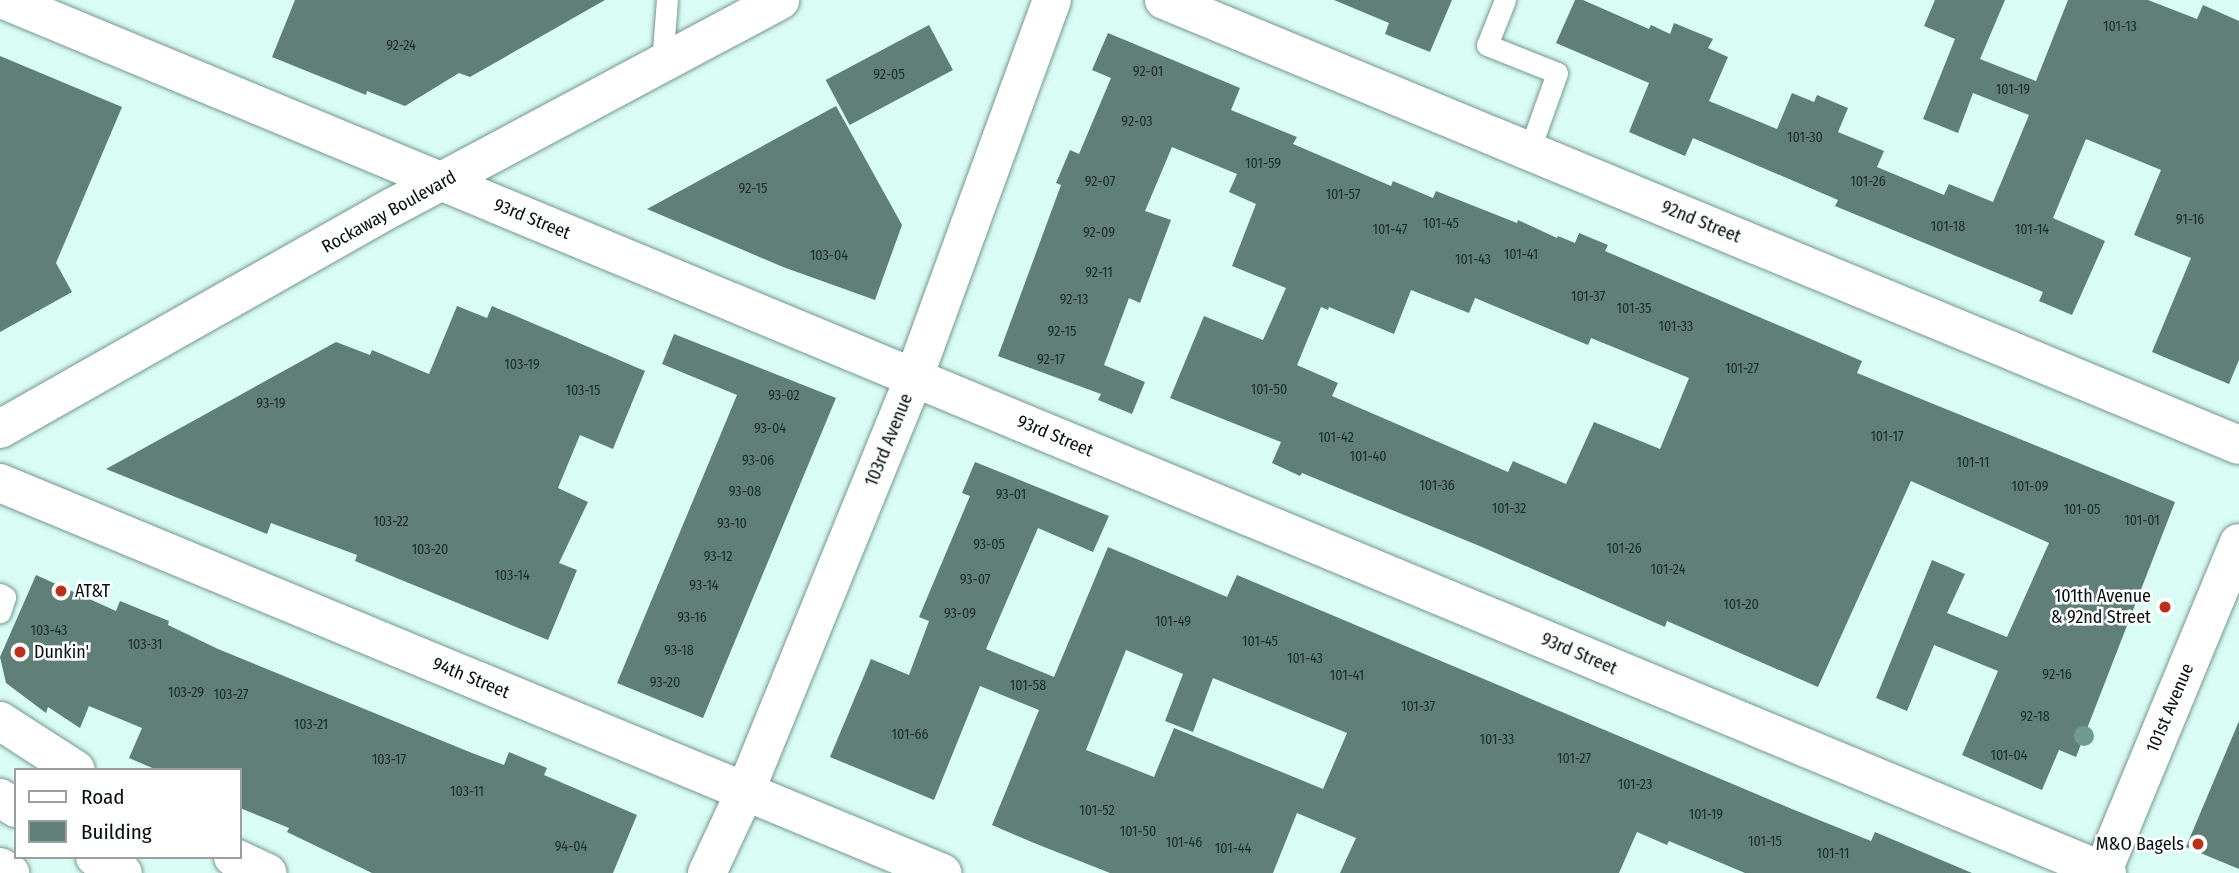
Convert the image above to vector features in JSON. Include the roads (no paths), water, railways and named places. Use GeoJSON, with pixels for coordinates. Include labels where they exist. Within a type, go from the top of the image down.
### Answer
{"type":"FeatureCollection","features":[{"type":"Feature","properties":{"kind":"street","name":"93rd Street"},"geometry":{"type":"LineString","coordinates":[[4,0],[2104,872]]}},
{"type":"Feature","properties":{"kind":"street","name":"Rockaway Boulevard"},"geometry":{"type":"LineString","coordinates":[[0,429],[440,182],[780,0]]}},
{"type":"Feature","properties":{"kind":"street","name":"103rd Avenue"},"geometry":{"type":"LineString","coordinates":[[706,873],[745,792],[914,377],[1052,0]]}},
{"type":"Feature","properties":{"kind":"street","name":"92nd Street"},"geometry":{"type":"LineString","coordinates":[[1164,0],[2239,445]]}},
{"type":"Feature","properties":{"kind":"street","name":"94th Street"},"geometry":{"type":"LineString","coordinates":[[0,483],[942,873]]}},
{"type":"Feature","properties":{"kind":"street","name":"101st Avenue"},"geometry":{"type":"LineString","coordinates":[[2104,872],[2239,543]]}},
{"type":"Feature","properties":{"kind":"street"},"geometry":{"type":"LineString","coordinates":[[0,721],[73,768]]}},
{"type":"Feature","properties":{"kind":"street"},"geometry":{"type":"LineString","coordinates":[[98,859],[123,873]]}},
{"type":"Feature","properties":{"kind":"street"},"geometry":{"type":"LineString","coordinates":[[237,859],[268,873]]}},
{"type":"Feature","properties":{"kind":"street"},"geometry":{"type":"LineString","coordinates":[[0,867],[10,873]]}},
{"type":"Feature","properties":{"kind":"lane"},"geometry":{"type":"LineString","coordinates":[[662,64],[667,0]]}},
{"type":"Feature","properties":{"kind":"lane"},"geometry":{"type":"LineString","coordinates":[[1505,0],[1487,45],[1557,73],[1529,151]]}},
{"type":"Feature","properties":{"kind":"lane"},"geometry":{"type":"LineString","coordinates":[[0,594],[5,597],[0,612]]}},
{"type":"Feature","properties":{"kind":"place","name":"AT&T"},"geometry":{"type":"Point","coordinates":[61,591]}},
{"type":"Feature","properties":{"kind":"place","name":"101th Avenue & 92nd Street"},"geometry":{"type":"Point","coordinates":[2165,607]}},
{"type":"Feature","properties":{"kind":"place","name":"Dunkin'"},"geometry":{"type":"Point","coordinates":[20,652]}},
{"type":"Feature","properties":{"kind":"place","name":"M&O Bagels"},"geometry":{"type":"Point","coordinates":[2198,844]}}]}
